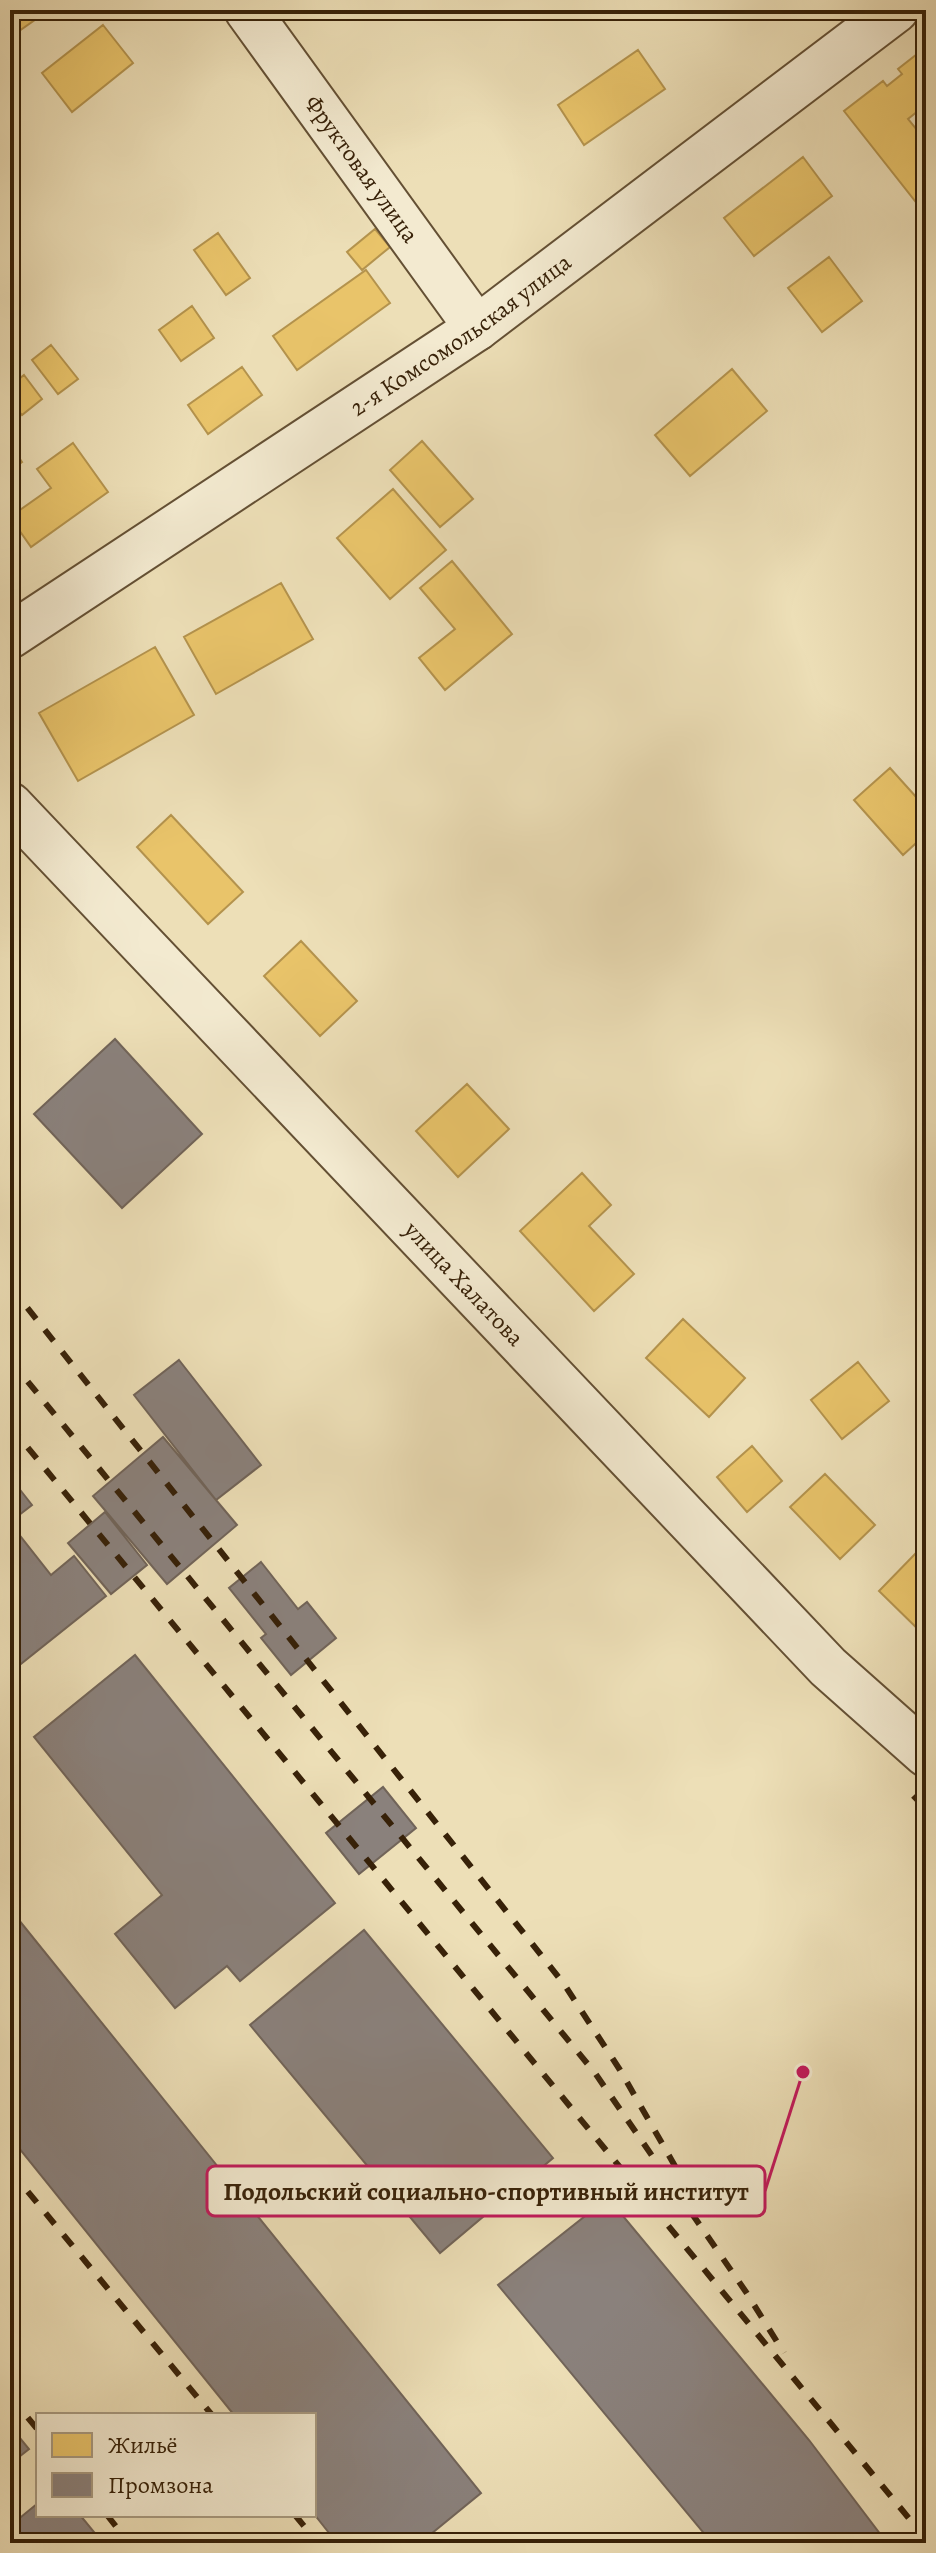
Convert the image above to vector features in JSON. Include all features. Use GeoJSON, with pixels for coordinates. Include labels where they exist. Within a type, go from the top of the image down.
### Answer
{"type":"FeatureCollection","features":[{"type":"Feature","properties":{"kind":"street","name":"Фруктовая улица"},"geometry":{"type":"LineString","coordinates":[[247,10],[477,328]]}},
{"type":"Feature","properties":{"kind":"street","name":"2-я Комсомольская улица"},"geometry":{"type":"LineString","coordinates":[[10,636],[477,328],[896,10]]}},
{"type":"Feature","properties":{"kind":"street","name":"улица Халатова"},"geometry":{"type":"LineString","coordinates":[[10,805],[828,1667],[926,1754]]}},
{"type":"Feature","properties":{"kind":"building: Жильё"},"geometry":{"type":"Polygon","coordinates":[[[10,10],[49,10],[19,31],[10,18],[10,10]]]}},
{"type":"Feature","properties":{"kind":"building: Жильё"},"geometry":{"type":"Polygon","coordinates":[[[267,10],[299,10],[277,25],[267,10]]]}},
{"type":"Feature","properties":{"kind":"building: Жильё"},"geometry":{"type":"Polygon","coordinates":[[[103,25],[133,63],[72,112],[42,73],[103,25]]]}},
{"type":"Feature","properties":{"kind":"building: Жильё"},"geometry":{"type":"Polygon","coordinates":[[[926,47],[926,110],[923,107],[908,119],[926,141],[926,200],[919,206],[844,111],[883,81],[887,86],[902,74],[898,69],[926,47]]]}},
{"type":"Feature","properties":{"kind":"building: Жильё"},"geometry":{"type":"Polygon","coordinates":[[[638,50],[665,89],[584,145],[558,105],[638,50]]]}},
{"type":"Feature","properties":{"kind":"building: Жильё"},"geometry":{"type":"Polygon","coordinates":[[[803,157],[832,196],[754,256],[724,218],[803,157]]]}},
{"type":"Feature","properties":{"kind":"building: Жильё"},"geometry":{"type":"Polygon","coordinates":[[[375,229],[390,247],[362,270],[347,252],[375,229]]]}},
{"type":"Feature","properties":{"kind":"building: Жильё"},"geometry":{"type":"Polygon","coordinates":[[[218,233],[250,278],[226,295],[194,250],[218,233]]]}},
{"type":"Feature","properties":{"kind":"building: Жильё"},"geometry":{"type":"Polygon","coordinates":[[[829,257],[862,301],[822,332],[788,288],[829,257]]]}},
{"type":"Feature","properties":{"kind":"building: Жильё"},"geometry":{"type":"Polygon","coordinates":[[[366,270],[390,303],[297,370],[273,336],[366,270]]]}},
{"type":"Feature","properties":{"kind":"building: Жильё"},"geometry":{"type":"Polygon","coordinates":[[[192,306],[214,338],[181,361],[159,330],[192,306]]]}},
{"type":"Feature","properties":{"kind":"building: Жильё"},"geometry":{"type":"Polygon","coordinates":[[[51,345],[78,379],[58,394],[32,360],[51,345]]]}},
{"type":"Feature","properties":{"kind":"building: Жильё"},"geometry":{"type":"Polygon","coordinates":[[[242,367],[262,395],[208,434],[188,405],[242,367]]]}},
{"type":"Feature","properties":{"kind":"building: Жильё"},"geometry":{"type":"Polygon","coordinates":[[[732,369],[767,411],[690,476],[655,435],[732,369]]]}},
{"type":"Feature","properties":{"kind":"building: Жильё"},"geometry":{"type":"Polygon","coordinates":[[[24,375],[42,399],[22,415],[10,400],[10,386],[24,375]]]}},
{"type":"Feature","properties":{"kind":"building: Жильё"},"geometry":{"type":"Polygon","coordinates":[[[422,441],[473,499],[440,527],[390,470],[422,441]]]}},
{"type":"Feature","properties":{"kind":"building: Жильё"},"geometry":{"type":"Polygon","coordinates":[[[73,443],[108,492],[31,547],[10,517],[51,488],[37,469],[73,443]]]}},
{"type":"Feature","properties":{"kind":"building: Жильё"},"geometry":{"type":"Polygon","coordinates":[[[10,445],[22,462],[10,471],[10,445]]]}},
{"type":"Feature","properties":{"kind":"building: Жильё"},"geometry":{"type":"Polygon","coordinates":[[[393,489],[446,550],[390,599],[337,538],[393,489]]]}},
{"type":"Feature","properties":{"kind":"building: Жильё"},"geometry":{"type":"Polygon","coordinates":[[[452,561],[512,634],[445,690],[419,658],[455,629],[420,588],[452,561]]]}},
{"type":"Feature","properties":{"kind":"building: Жильё"},"geometry":{"type":"Polygon","coordinates":[[[281,583],[313,639],[216,694],[184,637],[281,583]]]}},
{"type":"Feature","properties":{"kind":"building: Жильё"},"geometry":{"type":"Polygon","coordinates":[[[155,647],[194,715],[78,781],[39,713],[155,647]]]}},
{"type":"Feature","properties":{"kind":"building: Жильё"},"geometry":{"type":"Polygon","coordinates":[[[890,768],[926,808],[926,834],[903,855],[854,800],[890,768]]]}},
{"type":"Feature","properties":{"kind":"building: Жильё"},"geometry":{"type":"Polygon","coordinates":[[[171,815],[243,892],[208,924],[137,847],[171,815]]]}},
{"type":"Feature","properties":{"kind":"building: Жильё"},"geometry":{"type":"Polygon","coordinates":[[[301,941],[357,1001],[320,1036],[264,976],[301,941]]]}},
{"type":"Feature","properties":{"kind":"building: Жильё"},"geometry":{"type":"Polygon","coordinates":[[[467,1084],[509,1129],[458,1177],[416,1131],[467,1084]]]}},
{"type":"Feature","properties":{"kind":"building: Жильё"},"geometry":{"type":"Polygon","coordinates":[[[582,1173],[611,1205],[589,1226],[634,1274],[594,1311],[520,1231],[582,1173]]]}},
{"type":"Feature","properties":{"kind":"building: Жильё"},"geometry":{"type":"Polygon","coordinates":[[[683,1319],[745,1378],[709,1417],[646,1358],[683,1319]]]}},
{"type":"Feature","properties":{"kind":"building: Жильё"},"geometry":{"type":"Polygon","coordinates":[[[858,1362],[889,1401],[842,1439],[811,1400],[858,1362]]]}},
{"type":"Feature","properties":{"kind":"building: Жильё"},"geometry":{"type":"Polygon","coordinates":[[[752,1446],[782,1481],[747,1512],[717,1477],[752,1446]]]}},
{"type":"Feature","properties":{"kind":"building: Жильё"},"geometry":{"type":"Polygon","coordinates":[[[825,1474],[875,1525],[840,1559],[790,1507],[825,1474]]]}},
{"type":"Feature","properties":{"kind":"building: Жильё"},"geometry":{"type":"Polygon","coordinates":[[[917,1552],[926,1561],[926,1637],[879,1591],[917,1552]]]}},
{"type":"Feature","properties":{"kind":"building: Промзона"},"geometry":{"type":"Polygon","coordinates":[[[115,1039],[202,1134],[122,1208],[34,1114],[115,1039]]]}},
{"type":"Feature","properties":{"kind":"building: Промзона"},"geometry":{"type":"Polygon","coordinates":[[[179,1360],[261,1465],[216,1500],[134,1395],[179,1360]]]}},
{"type":"Feature","properties":{"kind":"building: Промзона"},"geometry":{"type":"Polygon","coordinates":[[[163,1437],[237,1525],[167,1584],[93,1496],[163,1437]]]}},
{"type":"Feature","properties":{"kind":"building: Промзона"},"geometry":{"type":"Polygon","coordinates":[[[10,1477],[32,1505],[10,1522],[10,1477]]]}},
{"type":"Feature","properties":{"kind":"building: Промзона"},"geometry":{"type":"Polygon","coordinates":[[[105,1512],[147,1565],[111,1594],[68,1543],[105,1512]]]}},
{"type":"Feature","properties":{"kind":"building: Промзона"},"geometry":{"type":"Polygon","coordinates":[[[10,1523],[51,1575],[74,1556],[106,1596],[17,1667],[10,1658],[13,1605],[10,1523]]]}},
{"type":"Feature","properties":{"kind":"building: Промзона"},"geometry":{"type":"Polygon","coordinates":[[[261,1562],[298,1609],[307,1602],[336,1638],[291,1675],[261,1638],[266,1634],[229,1588],[261,1562]]]}},
{"type":"Feature","properties":{"kind":"building: Промзона"},"geometry":{"type":"Polygon","coordinates":[[[135,1655],[335,1903],[240,1981],[227,1966],[175,2008],[115,1934],[162,1895],[34,1737],[135,1655]]]}},
{"type":"Feature","properties":{"kind":"building: Промзона"},"geometry":{"type":"Polygon","coordinates":[[[383,1787],[416,1828],[359,1874],[326,1833],[383,1787]]]}},
{"type":"Feature","properties":{"kind":"building: Промзона"},"geometry":{"type":"Polygon","coordinates":[[[10,1909],[481,2493],[420,2543],[337,2543],[316,2517],[316,2413],[232,2413],[10,2137],[10,1909]]]}},
{"type":"Feature","properties":{"kind":"building: Промзона"},"geometry":{"type":"Polygon","coordinates":[[[364,1930],[553,2158],[440,2253],[250,2025],[364,1930]]]}},
{"type":"Feature","properties":{"kind":"building: Промзона"},"geometry":{"type":"Polygon","coordinates":[[[608,2198],[809,2440],[887,2543],[712,2543],[498,2285],[608,2198]]]}},
{"type":"Feature","properties":{"kind":"building: Промзона"},"geometry":{"type":"Polygon","coordinates":[[[10,2426],[29,2449],[10,2464],[10,2426]]]}},
{"type":"Feature","properties":{"kind":"building: Промзона"},"geometry":{"type":"Polygon","coordinates":[[[36,2505],[36,2517],[82,2517],[103,2543],[10,2543],[10,2526],[36,2505]]]}},
{"type":"Feature","properties":{"kind":"railway"},"geometry":{"type":"LineString","coordinates":[[10,1286],[564,1984],[620,2070],[691,2194]]}},
{"type":"Feature","properties":{"kind":"railway"},"geometry":{"type":"LineString","coordinates":[[10,1360],[595,2073],[746,2292],[784,2353]]}},
{"type":"Feature","properties":{"kind":"railway"},"geometry":{"type":"LineString","coordinates":[[10,1426],[926,2539]]}},
{"type":"Feature","properties":{"kind":"railway"},"geometry":{"type":"LineString","coordinates":[[10,2170],[210,2413]]}},
{"type":"Feature","properties":{"kind":"railway"},"geometry":{"type":"LineString","coordinates":[[10,2396],[36,2428]]}},
{"type":"Feature","properties":{"kind":"railway"},"geometry":{"type":"LineString","coordinates":[[109,2517],[129,2543]]}},
{"type":"Feature","properties":{"kind":"railway"},"geometry":{"type":"LineString","coordinates":[[297,2517],[318,2543]]}},
{"type":"Feature","properties":{"kind":"place","name":"Подольский социально-спортивный институт"},"geometry":{"type":"Point","coordinates":[803,2072]}}]}
